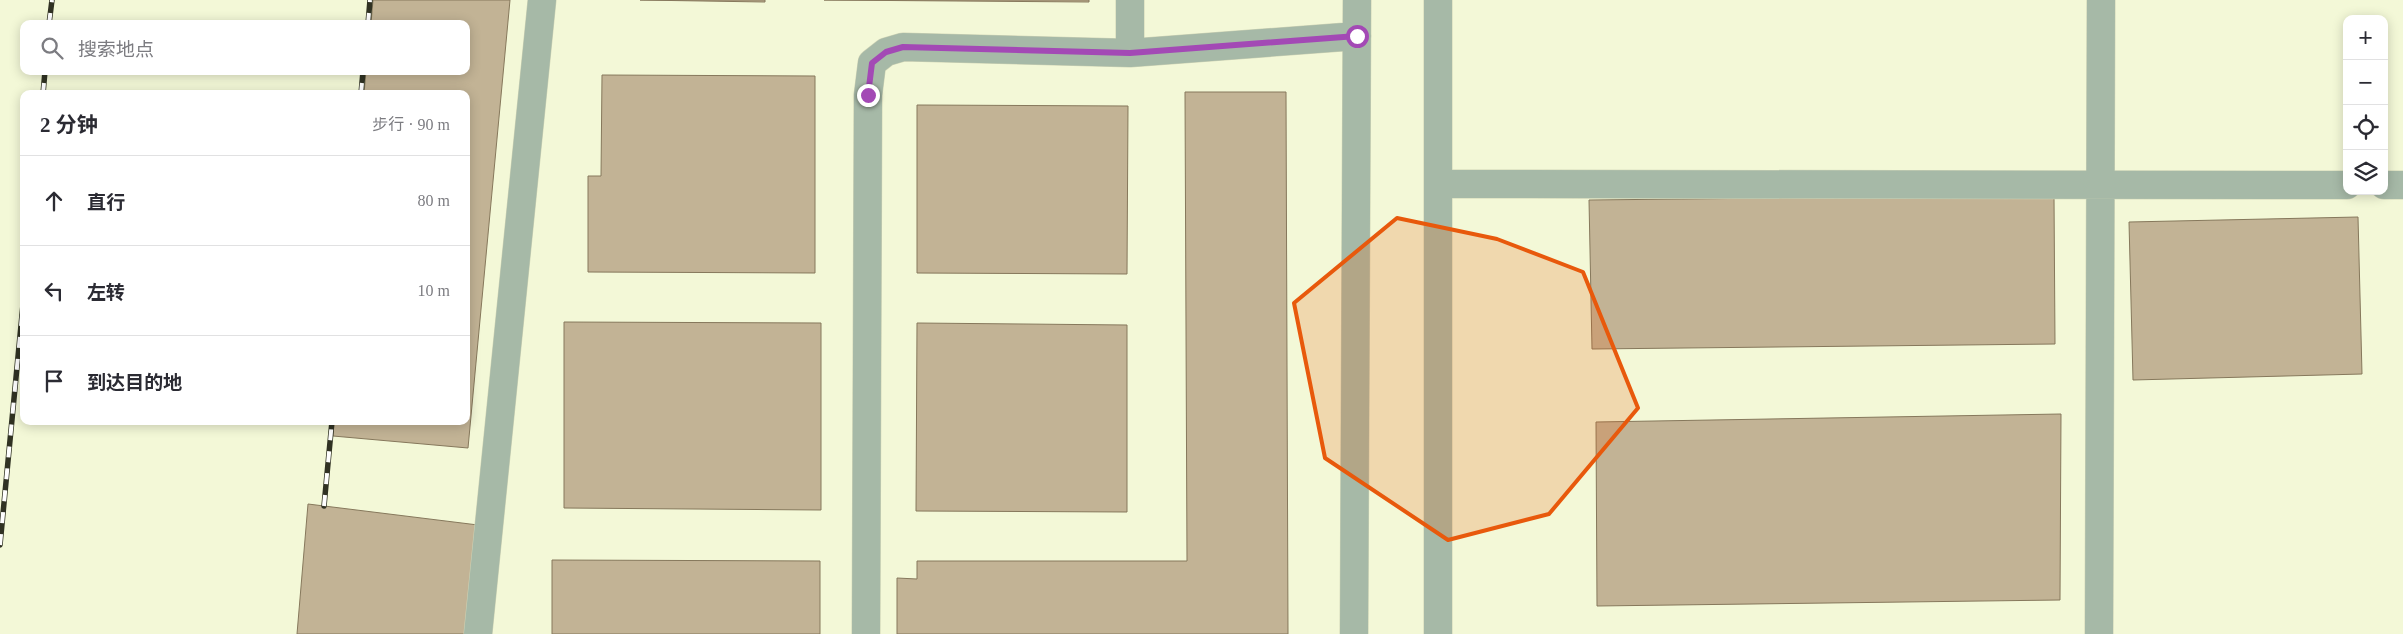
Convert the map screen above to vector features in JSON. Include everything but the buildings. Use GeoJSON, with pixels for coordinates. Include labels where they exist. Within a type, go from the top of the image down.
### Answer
{"type":"FeatureCollection","features":[{"type":"Feature","properties":{"kind":"street"},"geometry":{"type":"LineString","coordinates":[[478,634],[542,0]]}},
{"type":"Feature","properties":{"kind":"street"},"geometry":{"type":"LineString","coordinates":[[1130,0],[1130,53]]}},
{"type":"Feature","properties":{"kind":"street"},"geometry":{"type":"LineString","coordinates":[[1354,634],[1357,0]]}},
{"type":"Feature","properties":{"kind":"street"},"geometry":{"type":"LineString","coordinates":[[1438,0],[1438,634]]}},
{"type":"Feature","properties":{"kind":"street"},"geometry":{"type":"LineString","coordinates":[[2099,634],[2101,0]]}},
{"type":"Feature","properties":{"kind":"street"},"geometry":{"type":"LineString","coordinates":[[866,634],[868,105],[872,63],[886,52],[903,47],[1130,53],[1357,36]]}},
{"type":"Feature","properties":{"kind":"street"},"geometry":{"type":"LineString","coordinates":[[1439,184],[2343,185]]}},
{"type":"Feature","properties":{"kind":"street"},"geometry":{"type":"LineString","coordinates":[[2388,185],[2403,185]]}},
{"type":"Feature","properties":{"kind":"highlighted area"},"geometry":{"type":"Polygon","coordinates":[[[1397,218],[1497,239],[1583,272],[1638,408],[1549,514],[1448,540],[1325,458],[1294,303],[1397,218]]]}},
{"type":"Feature","properties":{"kind":"railway"},"geometry":{"type":"LineString","coordinates":[[50,20],[52,0]]}},
{"type":"Feature","properties":{"kind":"railway"},"geometry":{"type":"LineString","coordinates":[[368,20],[370,0]]}},
{"type":"Feature","properties":{"kind":"railway"},"geometry":{"type":"LineString","coordinates":[[43,90],[45,75]]}},
{"type":"Feature","properties":{"kind":"railway"},"geometry":{"type":"LineString","coordinates":[[361,90],[363,75]]}},
{"type":"Feature","properties":{"kind":"railway"},"geometry":{"type":"LineString","coordinates":[[0,545],[20,336]]}},
{"type":"Feature","properties":{"kind":"railway"},"geometry":{"type":"LineString","coordinates":[[324,506],[332,425]]}},
{"type":"Feature","properties":{"kind":"route"},"geometry":{"type":"LineString","coordinates":[[868,95],[872,63],[886,52],[903,47],[1130,53],[1357,36]]}}]}
